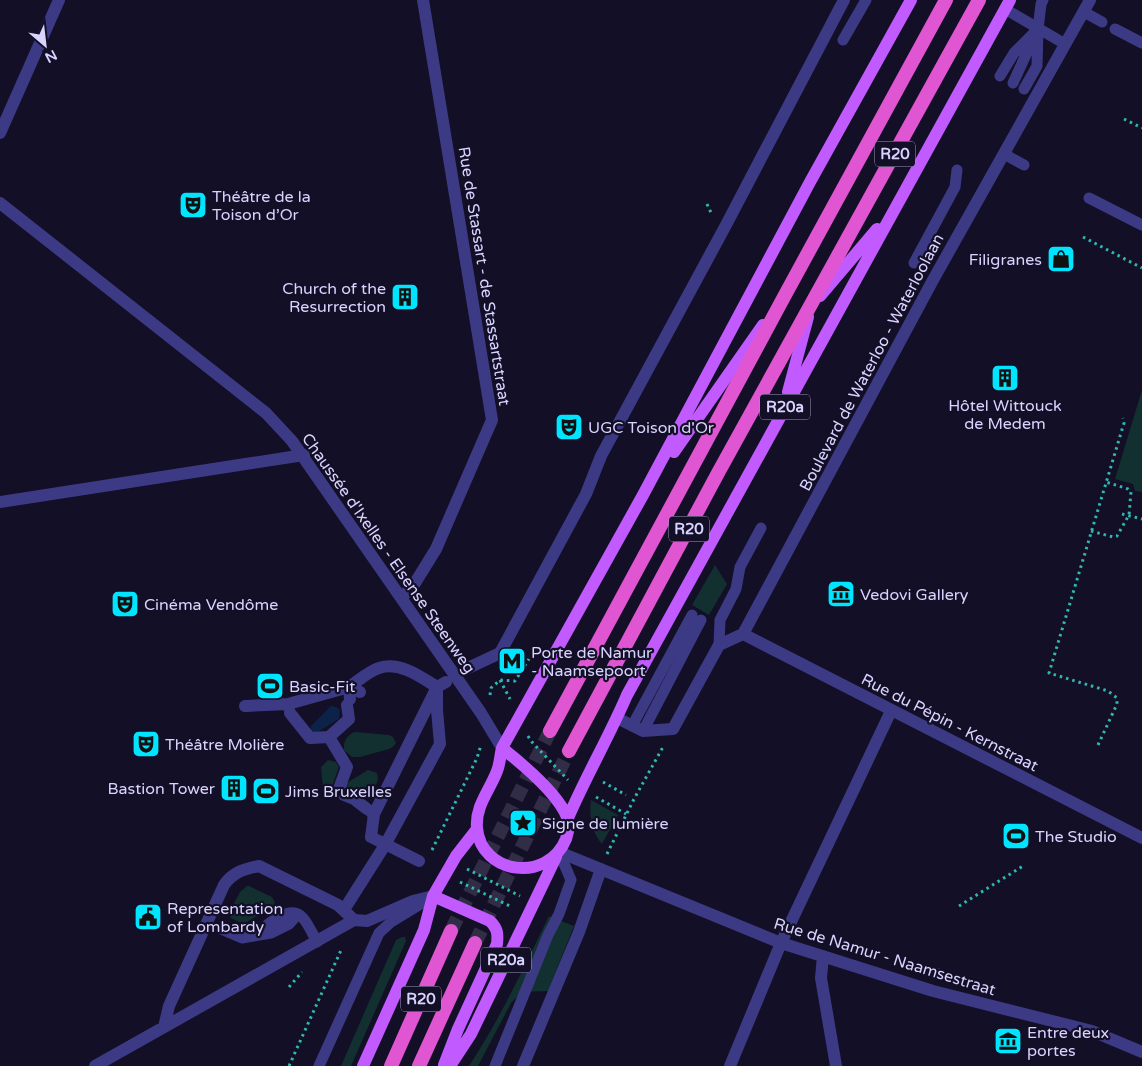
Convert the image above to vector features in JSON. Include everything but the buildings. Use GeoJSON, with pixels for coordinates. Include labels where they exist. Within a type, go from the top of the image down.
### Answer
{"type":"FeatureCollection","features":[{"type":"Feature","properties":{"kind":"highway","name":"R20"},"geometry":{"type":"LineString","coordinates":[[550,731],[785,294],[946,0]]}},
{"type":"Feature","properties":{"kind":"highway","name":"R20"},"geometry":{"type":"LineString","coordinates":[[569,751],[718,474],[979,0]]}},
{"type":"Feature","properties":{"kind":"highway","name":"R20"},"geometry":{"type":"LineString","coordinates":[[391,1066],[451,932]]}},
{"type":"Feature","properties":{"kind":"highway","name":"R20"},"geometry":{"type":"LineString","coordinates":[[418,1066],[475,943]]}},
{"type":"Feature","properties":{"kind":"main road"},"geometry":{"type":"LineString","coordinates":[[502,748],[517,760],[559,802],[568,818],[567,836],[559,852],[545,864],[528,869],[502,864],[488,853],[478,837],[478,810],[498,770],[502,748],[644,495],[810,182],[911,0]]}},
{"type":"Feature","properties":{"kind":"main road","name":"R20a"},"geometry":{"type":"LineString","coordinates":[[568,818],[580,788],[627,695],[1007,4]]}},
{"type":"Feature","properties":{"kind":"main road"},"geometry":{"type":"LineString","coordinates":[[783,411],[810,307],[894,209]]}},
{"type":"Feature","properties":{"kind":"main road"},"geometry":{"type":"LineString","coordinates":[[644,495],[785,294]]}},
{"type":"Feature","properties":{"kind":"main road"},"geometry":{"type":"LineString","coordinates":[[498,770],[517,760]]}},
{"type":"Feature","properties":{"kind":"main road"},"geometry":{"type":"LineString","coordinates":[[363,1066],[424,930],[433,896],[452,862],[477,829]]}},
{"type":"Feature","properties":{"kind":"main road","name":"R20a"},"geometry":{"type":"LineString","coordinates":[[450,1066],[471,1034],[533,902],[559,852]]}},
{"type":"Feature","properties":{"kind":"main road"},"geometry":{"type":"LineString","coordinates":[[433,896],[490,921],[496,927],[498,933],[497,944],[458,1028],[444,1066]]}},
{"type":"Feature","properties":{"kind":"street"},"geometry":{"type":"LineString","coordinates":[[0,133],[59,0]]}},
{"type":"Feature","properties":{"kind":"street","name":"Rue de Stassart - de Stassartstraat"},"geometry":{"type":"LineString","coordinates":[[402,597],[415,583],[436,549],[492,420],[423,0]]}},
{"type":"Feature","properties":{"kind":"street"},"geometry":{"type":"LineString","coordinates":[[466,669],[500,653],[586,494],[601,456],[726,225],[844,0]]}},
{"type":"Feature","properties":{"kind":"street","name":"Boulevard de Waterloo - Waterloolaan"},"geometry":{"type":"LineString","coordinates":[[743,634],[933,280],[1090,0]]}},
{"type":"Feature","properties":{"kind":"street","name":"Chaussée d'Ixelles - Elsense Steenweg"},"geometry":{"type":"LineString","coordinates":[[0,203],[266,413],[304,456],[487,722],[502,748]]}},
{"type":"Feature","properties":{"kind":"street"},"geometry":{"type":"LineString","coordinates":[[0,502],[304,456]]}},
{"type":"Feature","properties":{"kind":"street"},"geometry":{"type":"LineString","coordinates":[[617,718],[638,728],[672,729],[719,645],[743,634]]}},
{"type":"Feature","properties":{"kind":"street","name":"Rue du Pépin - Kernstraat"},"geometry":{"type":"LineString","coordinates":[[743,634],[1142,838]]}},
{"type":"Feature","properties":{"kind":"street"},"geometry":{"type":"LineString","coordinates":[[289,708],[310,738],[329,738],[348,719],[352,696],[378,668],[396,662],[418,669],[442,684]]}},
{"type":"Feature","properties":{"kind":"street"},"geometry":{"type":"LineString","coordinates":[[419,861],[371,837],[371,812],[442,684]]}},
{"type":"Feature","properties":{"kind":"street"},"geometry":{"type":"LineString","coordinates":[[342,905],[385,845],[440,744],[437,710],[442,684]]}},
{"type":"Feature","properties":{"kind":"street"},"geometry":{"type":"LineString","coordinates":[[245,706],[289,708],[352,696]]}},
{"type":"Feature","properties":{"kind":"street"},"geometry":{"type":"LineString","coordinates":[[730,1066],[781,943],[891,711]]}},
{"type":"Feature","properties":{"kind":"street"},"geometry":{"type":"LineString","coordinates":[[329,738],[346,767],[340,786],[344,795],[354,799],[371,812]]}},
{"type":"Feature","properties":{"kind":"street"},"geometry":{"type":"LineString","coordinates":[[523,1066],[579,932],[601,869],[559,852]]}},
{"type":"Feature","properties":{"kind":"street"},"geometry":{"type":"LineString","coordinates":[[164,1027],[169,1006],[224,884],[237,872],[259,866],[342,905],[354,920]]}},
{"type":"Feature","properties":{"kind":"street","name":"Rue de Namur - Naamsestraat"},"geometry":{"type":"LineString","coordinates":[[601,869],[781,943],[933,991],[1092,1031],[1142,1052]]}},
{"type":"Feature","properties":{"kind":"street"},"geometry":{"type":"LineString","coordinates":[[95,1066],[354,920],[367,921],[413,901],[433,896]]}},
{"type":"Feature","properties":{"kind":"street"},"geometry":{"type":"LineString","coordinates":[[823,956],[822,978],[836,1066]]}},
{"type":"Feature","properties":{"kind":"lane"},"geometry":{"type":"LineString","coordinates":[[843,40],[866,0]]}},
{"type":"Feature","properties":{"kind":"lane"},"geometry":{"type":"LineString","coordinates":[[1024,89],[1037,66],[1038,28],[1043,0]]}},
{"type":"Feature","properties":{"kind":"lane"},"geometry":{"type":"LineString","coordinates":[[1007,4],[1038,28],[1066,44]]}},
{"type":"Feature","properties":{"kind":"lane"},"geometry":{"type":"LineString","coordinates":[[1084,12],[1102,22]]}},
{"type":"Feature","properties":{"kind":"lane"},"geometry":{"type":"LineString","coordinates":[[1000,76],[1014,53],[1038,28]]}},
{"type":"Feature","properties":{"kind":"lane"},"geometry":{"type":"LineString","coordinates":[[1013,83],[1038,28]]}},
{"type":"Feature","properties":{"kind":"lane"},"geometry":{"type":"LineString","coordinates":[[1116,28],[1142,43]]}},
{"type":"Feature","properties":{"kind":"lane"},"geometry":{"type":"LineString","coordinates":[[1004,154],[1024,165]]}},
{"type":"Feature","properties":{"kind":"lane"},"geometry":{"type":"LineString","coordinates":[[914,264],[954,187],[957,170]]}},
{"type":"Feature","properties":{"kind":"lane"},"geometry":{"type":"LineString","coordinates":[[1089,198],[1142,225]]}},
{"type":"Feature","properties":{"kind":"lane"},"geometry":{"type":"LineString","coordinates":[[719,645],[720,620],[736,589],[740,567],[761,528]]}},
{"type":"Feature","properties":{"kind":"lane"},"geometry":{"type":"LineString","coordinates":[[638,728],[697,618]]}},
{"type":"Feature","properties":{"kind":"lane"},"geometry":{"type":"LineString","coordinates":[[495,1066],[548,935],[559,914],[571,880],[559,852]]}},
{"type":"Feature","properties":{"kind":"lane"},"geometry":{"type":"LineString","coordinates":[[319,1066],[379,933],[391,922],[433,896]]}},
{"type":"Feature","properties":{"kind":"lane"},"geometry":{"type":"LineString","coordinates":[[221,929],[242,938],[271,933],[289,924],[298,914],[305,920],[317,942]]}},
{"type":"Feature","properties":{"kind":"path"},"geometry":{"type":"LineString","coordinates":[[1124,119],[1142,128]]}},
{"type":"Feature","properties":{"kind":"path"},"geometry":{"type":"LineString","coordinates":[[1083,237],[1142,268]]}},
{"type":"Feature","properties":{"kind":"path"},"geometry":{"type":"LineString","coordinates":[[1098,745],[1117,704],[1116,698],[1108,690],[1049,673],[1124,423],[1123,418]]}},
{"type":"Feature","properties":{"kind":"path"},"geometry":{"type":"LineString","coordinates":[[1091,530],[1113,537],[1117,536],[1129,515],[1131,492],[1128,489],[1106,482]]}},
{"type":"Feature","properties":{"kind":"path"},"geometry":{"type":"LineString","coordinates":[[1122,514],[1142,519]]}},
{"type":"Feature","properties":{"kind":"path"},"geometry":{"type":"LineString","coordinates":[[487,722],[477,758],[431,852],[533,902]]}},
{"type":"Feature","properties":{"kind":"path"},"geometry":{"type":"LineString","coordinates":[[601,869],[626,814],[672,729]]}},
{"type":"Feature","properties":{"kind":"path"},"geometry":{"type":"LineString","coordinates":[[600,781],[626,795]]}},
{"type":"Feature","properties":{"kind":"path"},"geometry":{"type":"LineString","coordinates":[[959,906],[1023,866]]}},
{"type":"Feature","properties":{"kind":"path"},"geometry":{"type":"LineString","coordinates":[[452,878],[514,908]]}},
{"type":"Feature","properties":{"kind":"path"},"geometry":{"type":"LineString","coordinates":[[289,1066],[354,920]]}},
{"type":"Feature","properties":{"kind":"path"},"geometry":{"type":"LineString","coordinates":[[289,987],[302,972]]}},
{"type":"Feature","properties":{"kind":"green space"},"geometry":{"type":"Polygon","coordinates":[[[1142,390],[1142,492],[1135,491],[1133,484],[1115,479],[1142,390]]]}},
{"type":"Feature","properties":{"kind":"green space"},"geometry":{"type":"Polygon","coordinates":[[[715,565],[727,584],[709,615],[692,605],[715,565]]]}},
{"type":"Feature","properties":{"kind":"green space"},"geometry":{"type":"Polygon","coordinates":[[[355,732],[389,735],[393,737],[396,743],[389,749],[360,757],[352,757],[344,750],[344,744],[348,737],[355,732]]]}},
{"type":"Feature","properties":{"kind":"green space"},"geometry":{"type":"Polygon","coordinates":[[[328,760],[336,762],[339,767],[331,789],[328,791],[323,788],[321,767],[328,760]]]}},
{"type":"Feature","properties":{"kind":"green space"},"geometry":{"type":"Polygon","coordinates":[[[368,770],[377,773],[376,785],[349,794],[345,784],[368,770]]]}},
{"type":"Feature","properties":{"kind":"green space"},"geometry":{"type":"Polygon","coordinates":[[[591,800],[618,815],[602,844],[595,834],[592,823],[590,812],[591,800]]]}},
{"type":"Feature","properties":{"kind":"green space"},"geometry":{"type":"Polygon","coordinates":[[[247,886],[272,897],[275,902],[273,906],[247,922],[241,923],[231,918],[229,913],[240,892],[247,886]]]}},
{"type":"Feature","properties":{"kind":"green space"},"geometry":{"type":"Polygon","coordinates":[[[549,916],[574,926],[548,991],[524,993],[511,1003],[478,1066],[469,1066],[501,1011],[549,916]]]}},
{"type":"Feature","properties":{"kind":"green space"},"geometry":{"type":"Polygon","coordinates":[[[405,937],[406,941],[351,1066],[341,1066],[396,940],[405,937]]]}},
{"type":"Feature","properties":{"kind":"water"},"geometry":{"type":"Polygon","coordinates":[[[331,706],[340,710],[339,719],[316,733],[311,731],[311,726],[331,706]]]}},
{"type":"Feature","properties":{"kind":"tunnel"},"geometry":{"type":"LineString","coordinates":[[451,931],[550,731]]}},
{"type":"Feature","properties":{"kind":"tunnel"},"geometry":{"type":"LineString","coordinates":[[475,943],[569,751]]}},
{"type":"Feature","properties":{"kind":"place","name":"Théâtre de la Toison d’Or"},"geometry":{"type":"Point","coordinates":[193,205]}},
{"type":"Feature","properties":{"kind":"place","name":"Filigranes"},"geometry":{"type":"Point","coordinates":[1061,259]}},
{"type":"Feature","properties":{"kind":"place","name":"Church of the Resurrection"},"geometry":{"type":"Point","coordinates":[405,297]}},
{"type":"Feature","properties":{"kind":"place","name":"Hôtel Wittouck de Medem"},"geometry":{"type":"Point","coordinates":[1005,378]}},
{"type":"Feature","properties":{"kind":"place","name":"UGC Toison d'Or"},"geometry":{"type":"Point","coordinates":[569,427]}},
{"type":"Feature","properties":{"kind":"place","name":"Vedovi Gallery"},"geometry":{"type":"Point","coordinates":[841,594]}},
{"type":"Feature","properties":{"kind":"place","name":"Cinéma Vendôme"},"geometry":{"type":"Point","coordinates":[125,604]}},
{"type":"Feature","properties":{"kind":"place","name":"Porte de Namur - Naamsepoort"},"geometry":{"type":"Point","coordinates":[512,661]}},
{"type":"Feature","properties":{"kind":"place","name":"Basic-Fit"},"geometry":{"type":"Point","coordinates":[270,686]}},
{"type":"Feature","properties":{"kind":"place","name":"Théâtre Molière"},"geometry":{"type":"Point","coordinates":[146,744]}},
{"type":"Feature","properties":{"kind":"place","name":"Bastion Tower"},"geometry":{"type":"Point","coordinates":[234,788]}},
{"type":"Feature","properties":{"kind":"place","name":"Jims Bruxelles"},"geometry":{"type":"Point","coordinates":[266,791]}},
{"type":"Feature","properties":{"kind":"place","name":"Signe de lumière"},"geometry":{"type":"Point","coordinates":[523,823]}},
{"type":"Feature","properties":{"kind":"place","name":"The Studio"},"geometry":{"type":"Point","coordinates":[1016,836]}},
{"type":"Feature","properties":{"kind":"place","name":"Representation of Lombardy"},"geometry":{"type":"Point","coordinates":[148,917]}},
{"type":"Feature","properties":{"kind":"place","name":"Entre deux portes"},"geometry":{"type":"Point","coordinates":[1008,1041]}}]}
